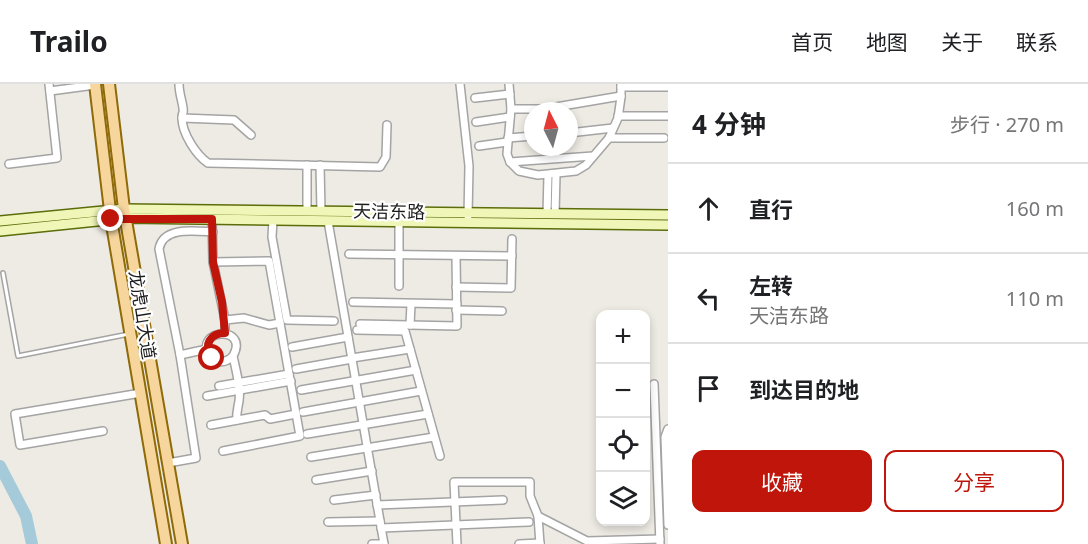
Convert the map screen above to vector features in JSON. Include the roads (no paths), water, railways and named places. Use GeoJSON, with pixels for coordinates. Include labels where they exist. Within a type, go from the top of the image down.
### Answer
{"type":"FeatureCollection","features":[{"type":"Feature","properties":{"kind":"main road","name":"龙虎山大道"},"geometry":{"type":"LineString","coordinates":[[110,84],[125,213],[182,544]]}},
{"type":"Feature","properties":{"kind":"main road","name":"龙虎山大道"},"geometry":{"type":"LineString","coordinates":[[95,85],[111,214],[166,544]]}},
{"type":"Feature","properties":{"kind":"main road","name":"天洁东路"},"geometry":{"type":"LineString","coordinates":[[111,214],[321,211],[668,215]]}},
{"type":"Feature","properties":{"kind":"main road","name":"天洁东路"},"geometry":{"type":"LineString","coordinates":[[125,213],[212,219],[668,225]]}},
{"type":"Feature","properties":{"kind":"main road"},"geometry":{"type":"LineString","coordinates":[[0,221],[111,214]]}},
{"type":"Feature","properties":{"kind":"main road"},"geometry":{"type":"LineString","coordinates":[[0,231],[111,214]]}},
{"type":"Feature","properties":{"kind":"street"},"geometry":{"type":"LineString","coordinates":[[179,84],[185,133],[201,158],[208,162],[380,167],[386,157],[387,125]]}},
{"type":"Feature","properties":{"kind":"street"},"geometry":{"type":"LineString","coordinates":[[460,84],[469,166],[468,223]]}},
{"type":"Feature","properties":{"kind":"street"},"geometry":{"type":"LineString","coordinates":[[509,84],[511,113],[507,154],[510,162],[519,171],[538,175],[576,171],[586,165],[609,138],[618,116],[621,85],[668,87]]}},
{"type":"Feature","properties":{"kind":"street"},"geometry":{"type":"LineString","coordinates":[[9,164],[57,158],[49,88],[95,85]]}},
{"type":"Feature","properties":{"kind":"street"},"geometry":{"type":"LineString","coordinates":[[475,98],[510,94]]}},
{"type":"Feature","properties":{"kind":"street"},"geometry":{"type":"LineString","coordinates":[[476,122],[511,113],[621,96]]}},
{"type":"Feature","properties":{"kind":"street"},"geometry":{"type":"LineString","coordinates":[[618,116],[667,116]]}},
{"type":"Feature","properties":{"kind":"street"},"geometry":{"type":"LineString","coordinates":[[182,118],[234,120],[251,135]]}},
{"type":"Feature","properties":{"kind":"street"},"geometry":{"type":"LineString","coordinates":[[578,132],[613,128]]}},
{"type":"Feature","properties":{"kind":"street"},"geometry":{"type":"LineString","coordinates":[[480,146],[524,137]]}},
{"type":"Feature","properties":{"kind":"street"},"geometry":{"type":"LineString","coordinates":[[609,138],[664,138]]}},
{"type":"Feature","properties":{"kind":"street"},"geometry":{"type":"LineString","coordinates":[[510,162],[593,156]]}},
{"type":"Feature","properties":{"kind":"street"},"geometry":{"type":"LineString","coordinates":[[307,165],[307,211]]}},
{"type":"Feature","properties":{"kind":"street"},"geometry":{"type":"LineString","coordinates":[[320,165],[321,211]]}},
{"type":"Feature","properties":{"kind":"street"},"geometry":{"type":"LineString","coordinates":[[551,214],[552,174]]}},
{"type":"Feature","properties":{"kind":"street"},"geometry":{"type":"LineString","coordinates":[[212,219],[213,262],[225,320],[225,333]]}},
{"type":"Feature","properties":{"kind":"street"},"geometry":{"type":"LineString","coordinates":[[273,220],[272,237],[286,320],[334,321]]}},
{"type":"Feature","properties":{"kind":"street"},"geometry":{"type":"LineString","coordinates":[[328,221],[384,544],[372,544]]}},
{"type":"Feature","properties":{"kind":"street"},"geometry":{"type":"LineString","coordinates":[[399,222],[399,286]]}},
{"type":"Feature","properties":{"kind":"street"},"geometry":{"type":"LineString","coordinates":[[168,463],[196,458],[180,355],[159,249],[160,242],[170,234],[189,231],[213,232]]}},
{"type":"Feature","properties":{"kind":"street"},"geometry":{"type":"LineString","coordinates":[[456,287],[511,288],[512,239]]}},
{"type":"Feature","properties":{"kind":"street"},"geometry":{"type":"LineString","coordinates":[[349,254],[512,256]]}},
{"type":"Feature","properties":{"kind":"street"},"geometry":{"type":"LineString","coordinates":[[440,456],[405,331],[358,327],[457,326],[456,255]]}},
{"type":"Feature","properties":{"kind":"street"},"geometry":{"type":"LineString","coordinates":[[213,262],[269,261],[300,413],[300,436],[223,451]]}},
{"type":"Feature","properties":{"kind":"street"},"geometry":{"type":"LineString","coordinates":[[353,302],[502,311]]}},
{"type":"Feature","properties":{"kind":"street"},"geometry":{"type":"LineString","coordinates":[[410,325],[411,304]]}},
{"type":"Feature","properties":{"kind":"street"},"geometry":{"type":"LineString","coordinates":[[225,320],[244,318],[269,325],[280,323]]}},
{"type":"Feature","properties":{"kind":"street"},"geometry":{"type":"LineString","coordinates":[[225,333],[230,335],[236,343],[236,352],[225,362],[216,361],[207,349],[212,337],[225,333]]}},
{"type":"Feature","properties":{"kind":"street"},"geometry":{"type":"LineString","coordinates":[[292,346],[348,337]]}},
{"type":"Feature","properties":{"kind":"street"},"geometry":{"type":"LineString","coordinates":[[180,355],[207,349]]}},
{"type":"Feature","properties":{"kind":"street"},"geometry":{"type":"LineString","coordinates":[[207,396],[352,358],[410,349]]}},
{"type":"Feature","properties":{"kind":"street"},"geometry":{"type":"LineString","coordinates":[[233,356],[238,387],[237,420]]}},
{"type":"Feature","properties":{"kind":"street"},"geometry":{"type":"LineString","coordinates":[[301,390],[416,370]]}},
{"type":"Feature","properties":{"kind":"street"},"geometry":{"type":"LineString","coordinates":[[538,516],[587,541],[660,541],[654,384]]}},
{"type":"Feature","properties":{"kind":"street"},"geometry":{"type":"LineString","coordinates":[[219,386],[238,387]]}},
{"type":"Feature","properties":{"kind":"street"},"geometry":{"type":"LineString","coordinates":[[211,425],[265,415],[270,419],[422,391]]}},
{"type":"Feature","properties":{"kind":"street"},"geometry":{"type":"LineString","coordinates":[[103,431],[20,445],[15,414],[141,393]]}},
{"type":"Feature","properties":{"kind":"street"},"geometry":{"type":"LineString","coordinates":[[307,434],[428,414]]}},
{"type":"Feature","properties":{"kind":"street"},"geometry":{"type":"LineString","coordinates":[[668,429],[664,437],[668,525]]}},
{"type":"Feature","properties":{"kind":"street"},"geometry":{"type":"LineString","coordinates":[[310,457],[434,437]]}},
{"type":"Feature","properties":{"kind":"street"},"geometry":{"type":"LineString","coordinates":[[316,480],[372,471]]}},
{"type":"Feature","properties":{"kind":"street"},"geometry":{"type":"LineString","coordinates":[[457,544],[454,482],[530,482],[530,496],[538,516],[540,544],[519,544]]}},
{"type":"Feature","properties":{"kind":"street"},"geometry":{"type":"LineString","coordinates":[[334,500],[376,495]]}},
{"type":"Feature","properties":{"kind":"street"},"geometry":{"type":"LineString","coordinates":[[377,505],[503,500]]}},
{"type":"Feature","properties":{"kind":"street"},"geometry":{"type":"LineString","coordinates":[[328,522],[456,525],[529,522]]}},
{"type":"Feature","properties":{"kind":"lane"},"geometry":{"type":"LineString","coordinates":[[3,273],[18,356],[131,334]]}},
{"type":"Feature","properties":{"kind":"waterway"},"geometry":{"type":"LineString","coordinates":[[0,466],[26,516],[32,544]]}}]}
